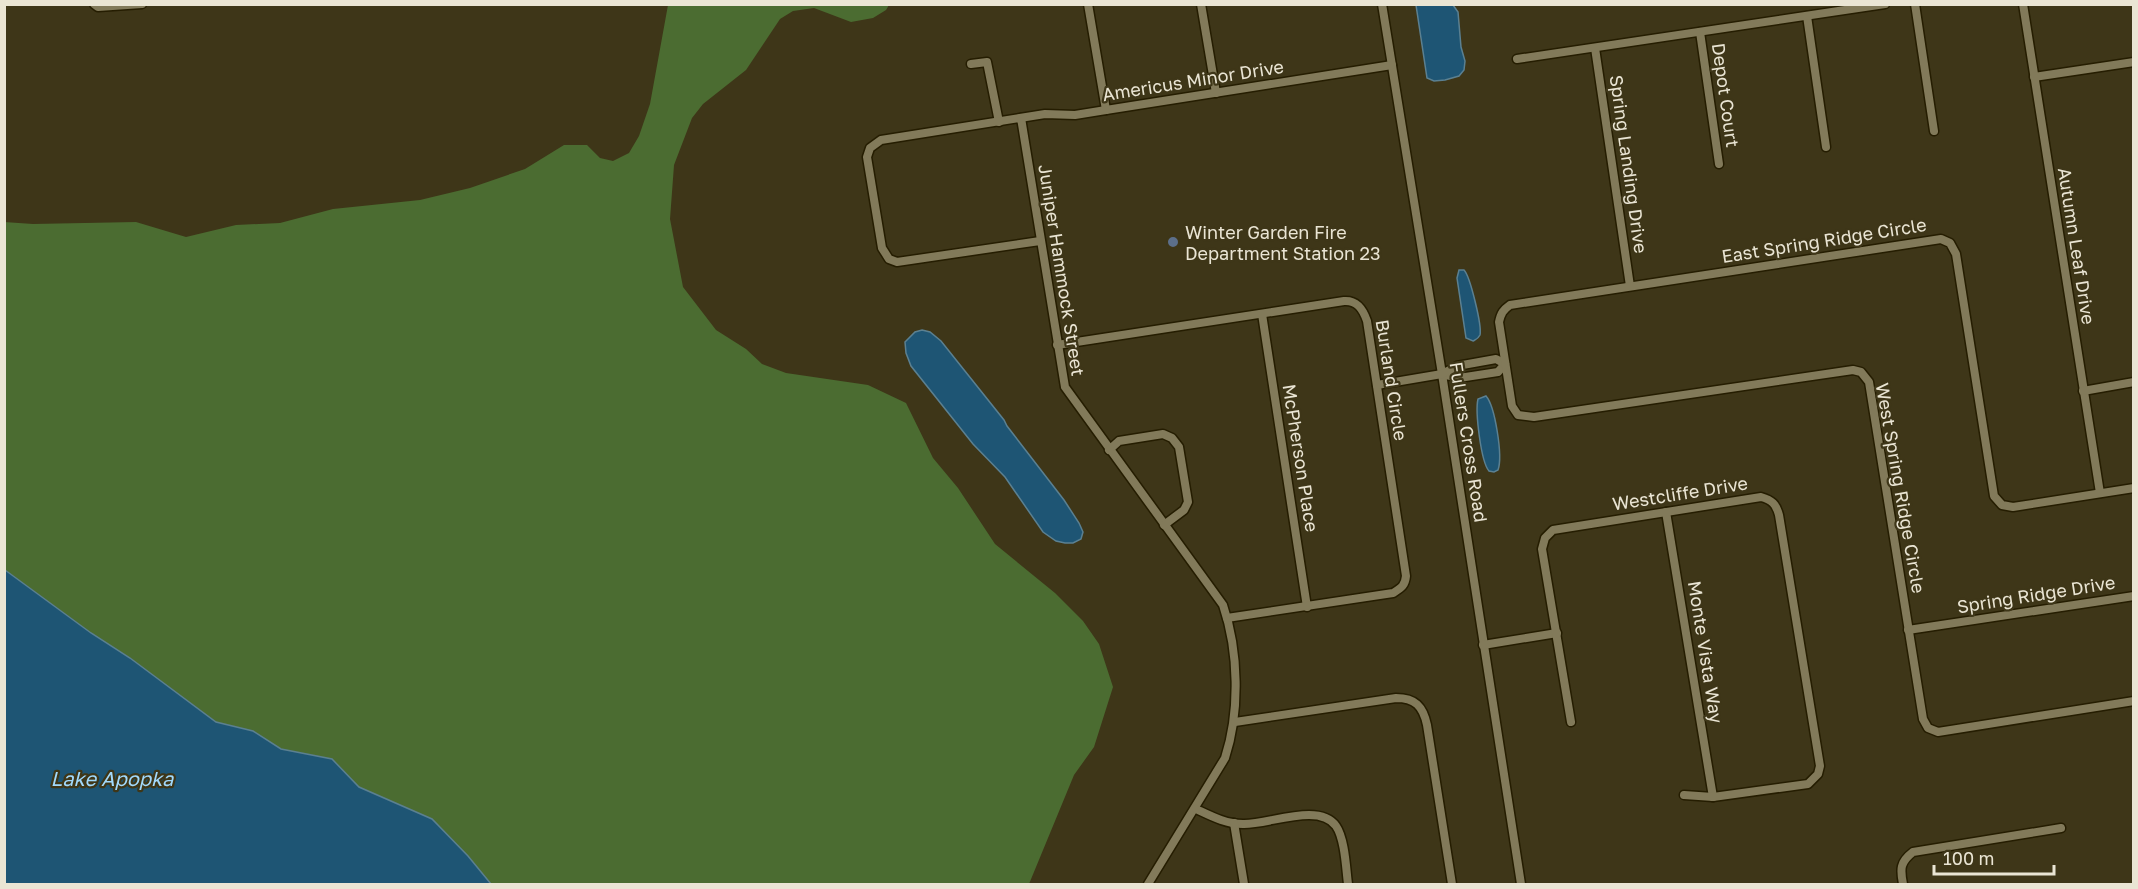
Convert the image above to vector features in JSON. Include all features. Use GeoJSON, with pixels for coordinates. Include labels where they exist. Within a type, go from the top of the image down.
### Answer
{"type":"FeatureCollection","features":[{"type":"Feature","properties":{"kind":"street"},"geometry":{"type":"LineString","coordinates":[[94,4],[99,7],[142,4]]}},
{"type":"Feature","properties":{"kind":"street"},"geometry":{"type":"LineString","coordinates":[[1088,4],[1106,110]]}},
{"type":"Feature","properties":{"kind":"street"},"geometry":{"type":"LineString","coordinates":[[1201,4],[1216,93]]}},
{"type":"Feature","properties":{"kind":"street","name":"Fullers Cross Road"},"geometry":{"type":"LineString","coordinates":[[1382,4],[1521,885]]}},
{"type":"Feature","properties":{"kind":"street"},"geometry":{"type":"LineString","coordinates":[[1518,59],[1884,4]]}},
{"type":"Feature","properties":{"kind":"street"},"geometry":{"type":"LineString","coordinates":[[1915,4],[1934,131]]}},
{"type":"Feature","properties":{"kind":"street","name":"Autumn Leaf Drive"},"geometry":{"type":"LineString","coordinates":[[2023,4],[2100,494]]}},
{"type":"Feature","properties":{"kind":"street"},"geometry":{"type":"LineString","coordinates":[[1807,16],[1826,147]]}},
{"type":"Feature","properties":{"kind":"street","name":"Depot Court"},"geometry":{"type":"LineString","coordinates":[[1700,32],[1719,164]]}},
{"type":"Feature","properties":{"kind":"street","name":"Spring Landing Drive"},"geometry":{"type":"LineString","coordinates":[[1595,48],[1630,286]]}},
{"type":"Feature","properties":{"kind":"street"},"geometry":{"type":"LineString","coordinates":[[971,64],[987,62],[999,122]]}},
{"type":"Feature","properties":{"kind":"street"},"geometry":{"type":"LineString","coordinates":[[2034,77],[2133,62]]}},
{"type":"Feature","properties":{"kind":"street","name":"Americus Minor Drive"},"geometry":{"type":"LineString","coordinates":[[1040,241],[897,262],[889,259],[882,248],[867,157],[870,148],[881,140],[1045,114],[1075,115],[1392,65]]}},
{"type":"Feature","properties":{"kind":"street","name":"Juniper Hammock Street"},"geometry":{"type":"LineString","coordinates":[[1021,118],[1065,387],[1223,605],[1227,618],[1236,703],[1235,722],[1225,758],[1148,885]]}},
{"type":"Feature","properties":{"kind":"street","name":"East Spring Ridge Circle"},"geometry":{"type":"LineString","coordinates":[[1505,364],[1498,322],[1501,312],[1510,305],[1941,239],[1950,243],[1956,254],[1994,496],[2001,505],[2013,507],[2133,488]]}},
{"type":"Feature","properties":{"kind":"street","name":"Burland Circle"},"geometry":{"type":"LineString","coordinates":[[1058,345],[1344,301],[1358,304],[1363,310],[1367,321],[1377,385],[1406,576],[1405,583],[1402,588],[1393,593],[1227,618]]}},
{"type":"Feature","properties":{"kind":"street","name":"McPherson Place"},"geometry":{"type":"LineString","coordinates":[[1262,314],[1307,607]]}},
{"type":"Feature","properties":{"kind":"street"},"geometry":{"type":"LineString","coordinates":[[1377,385],[1442,374],[1457,366],[1496,359],[1505,364],[1498,372],[1459,378],[1442,374]]}},
{"type":"Feature","properties":{"kind":"street","name":"West Spring Ridge Circle"},"geometry":{"type":"LineString","coordinates":[[1505,364],[1512,406],[1518,415],[1534,417],[1853,370],[1861,372],[1869,382],[1923,719],[1928,728],[1938,732],[2133,701]]}},
{"type":"Feature","properties":{"kind":"street"},"geometry":{"type":"LineString","coordinates":[[2083,391],[2133,382]]}},
{"type":"Feature","properties":{"kind":"street"},"geometry":{"type":"LineString","coordinates":[[1109,450],[1119,441],[1163,434],[1172,438],[1179,447],[1188,502],[1184,510],[1164,525]]}},
{"type":"Feature","properties":{"kind":"street","name":"Westcliffe Drive"},"geometry":{"type":"LineString","coordinates":[[1571,722],[1542,549],[1545,538],[1552,530],[1761,497],[1770,500],[1776,506],[1779,515],[1820,765],[1818,774],[1808,784],[1713,798],[1684,795]]}},
{"type":"Feature","properties":{"kind":"street","name":"Monte Vista Way"},"geometry":{"type":"LineString","coordinates":[[1666,512],[1713,798]]}},
{"type":"Feature","properties":{"kind":"street","name":"Spring Ridge Drive"},"geometry":{"type":"LineString","coordinates":[[1908,630],[2133,596]]}},
{"type":"Feature","properties":{"kind":"street"},"geometry":{"type":"LineString","coordinates":[[1483,645],[1557,633]]}},
{"type":"Feature","properties":{"kind":"street"},"geometry":{"type":"LineString","coordinates":[[1235,722],[1396,698],[1409,698],[1419,704],[1427,725],[1452,885]]}},
{"type":"Feature","properties":{"kind":"street"},"geometry":{"type":"LineString","coordinates":[[1196,809],[1234,824],[1307,815],[1319,815],[1329,819],[1336,826],[1341,839],[1348,885]]}},
{"type":"Feature","properties":{"kind":"street"},"geometry":{"type":"LineString","coordinates":[[1234,824],[1244,885]]}},
{"type":"Feature","properties":{"kind":"street"},"geometry":{"type":"LineString","coordinates":[[1902,881],[1901,869],[1904,859],[1913,852],[2061,828]]}},
{"type":"Feature","properties":{"kind":"green space"},"geometry":{"type":"Polygon","coordinates":[[[668,5],[889,5],[886,10],[873,18],[851,22],[814,8],[793,11],[780,19],[746,70],[703,104],[692,118],[674,165],[670,219],[683,287],[716,330],[746,349],[762,364],[786,373],[868,385],[906,403],[933,458],[958,488],[995,544],[1055,593],[1083,621],[1099,644],[1113,687],[1094,747],[1074,775],[1029,884],[491,884],[432,819],[359,787],[332,759],[281,749],[253,731],[216,722],[5,570],[4,222],[33,224],[136,222],[186,237],[236,225],[280,223],[333,209],[420,200],[470,188],[525,169],[564,145],[587,145],[600,158],[613,161],[629,153],[639,136],[650,104],[668,5]]]}},
{"type":"Feature","properties":{"kind":"water"},"geometry":{"type":"Polygon","coordinates":[[[1416,5],[1453,5],[1458,12],[1461,47],[1465,61],[1464,70],[1459,76],[1434,81],[1427,78],[1416,5]]]}},
{"type":"Feature","properties":{"kind":"water"},"geometry":{"type":"Polygon","coordinates":[[[1459,270],[1464,270],[1466,274],[1477,312],[1480,335],[1473,341],[1466,338],[1457,278],[1459,270]]]}},
{"type":"Feature","properties":{"kind":"water"},"geometry":{"type":"Polygon","coordinates":[[[922,330],[930,332],[941,341],[1004,420],[1079,523],[1083,532],[1081,539],[1073,543],[1065,543],[1056,541],[1043,532],[1005,477],[973,444],[911,366],[905,342],[915,332],[922,330]]]}},
{"type":"Feature","properties":{"kind":"water"},"geometry":{"type":"Polygon","coordinates":[[[1486,396],[1495,420],[1499,443],[1498,470],[1494,472],[1489,471],[1486,466],[1478,425],[1478,399],[1486,396]]]}},
{"type":"Feature","properties":{"kind":"water","name":"Lake Apopka"},"geometry":{"type":"Polygon","coordinates":[[[5,570],[216,722],[253,731],[281,749],[332,759],[359,787],[432,819],[491,884],[5,884],[5,570]]]}},
{"type":"Feature","properties":{"kind":"place","name":"Winter Garden Fire Department Station 23"},"geometry":{"type":"Point","coordinates":[1173,242]}}]}
